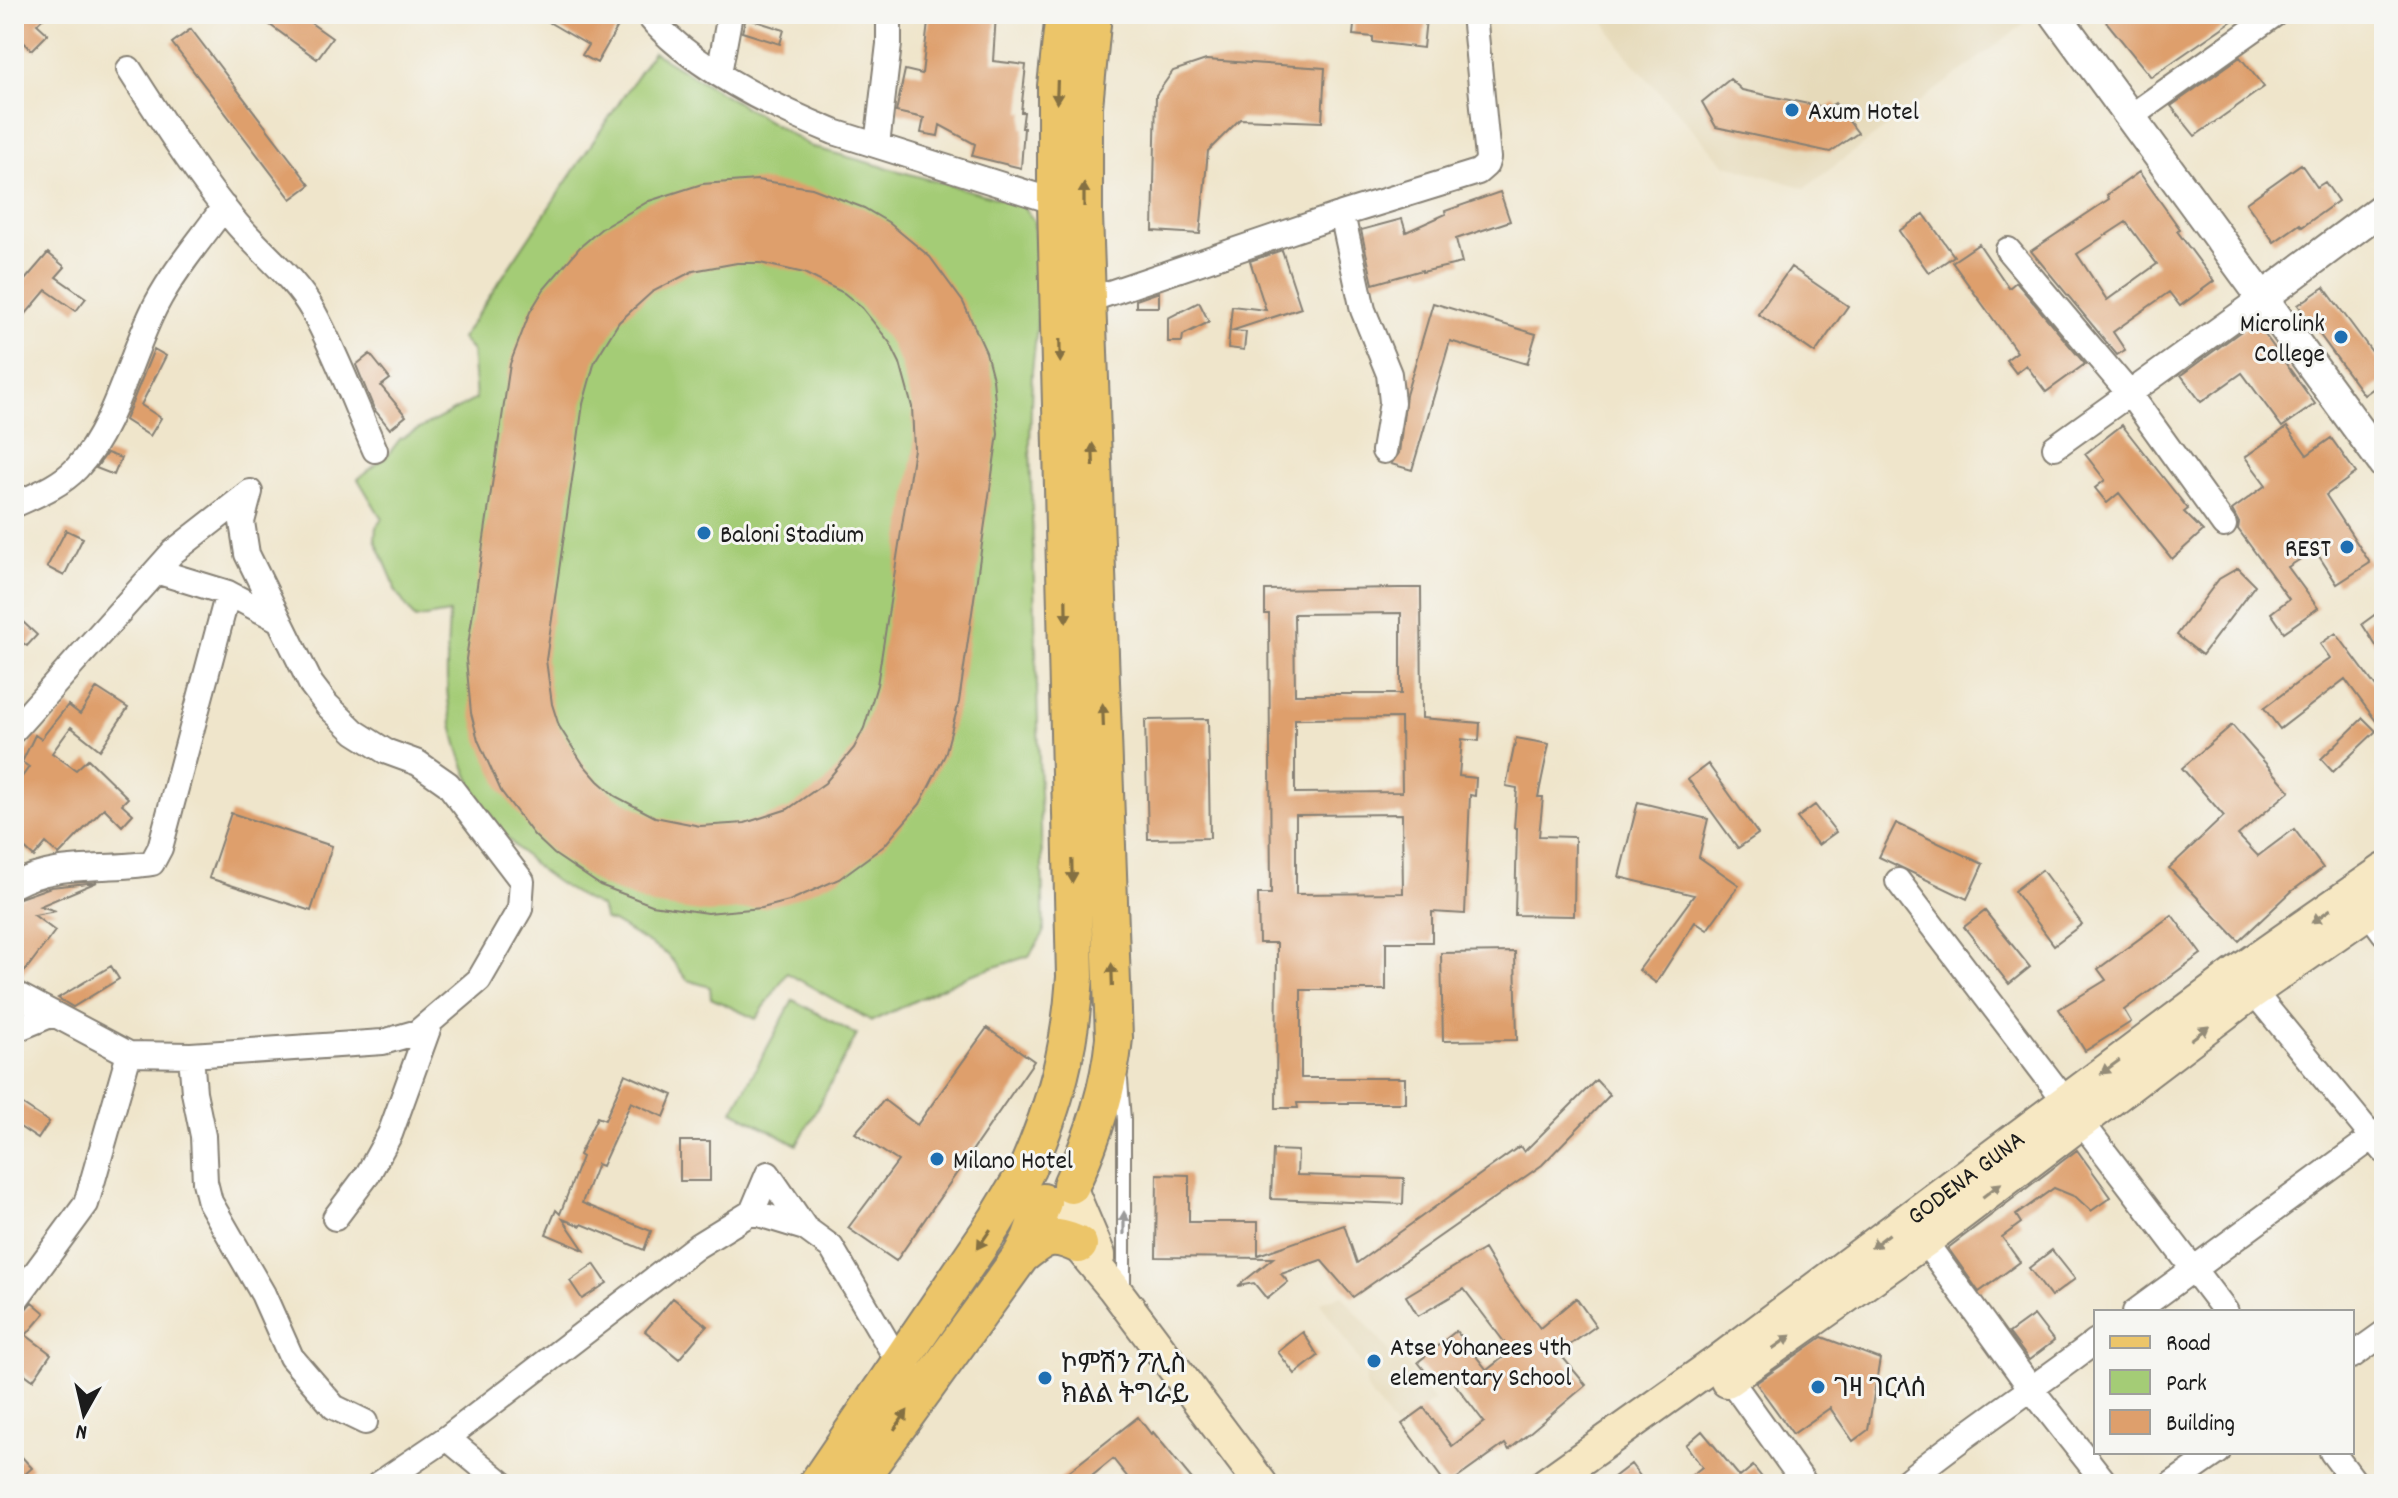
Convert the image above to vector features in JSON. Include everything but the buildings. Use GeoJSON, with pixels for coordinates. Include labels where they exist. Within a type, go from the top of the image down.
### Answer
{"type":"FeatureCollection","features":[{"type":"Feature","properties":{"kind":"main road"},"geometry":{"type":"LineString","coordinates":[[1021,1256],[1030,1239],[1047,1186],[1075,977],[1056,202],[1056,86],[1064,14]]}},
{"type":"Feature","properties":{"kind":"main road"},"geometry":{"type":"LineString","coordinates":[[856,1484],[996,1221],[1047,1186],[1101,1110],[1112,1064],[1114,1038],[1084,215],[1084,106],[1093,14]]}},
{"type":"Feature","properties":{"kind":"main road","name":"GODENA GUNA"},"geometry":{"type":"LineString","coordinates":[[1581,1484],[1723,1370],[1917,1230],[2246,982],[2373,910],[2384,870]]}},
{"type":"Feature","properties":{"kind":"main road"},"geometry":{"type":"LineString","coordinates":[[1047,1186],[1062,1224],[1119,1294],[1261,1484]]}},
{"type":"Feature","properties":{"kind":"main road"},"geometry":{"type":"LineString","coordinates":[[1047,1186],[1119,1294]]}},
{"type":"Feature","properties":{"kind":"main road"},"geometry":{"type":"LineString","coordinates":[[817,1484],[914,1371],[1021,1256],[1040,1240],[1049,1237],[1079,1245]]}},
{"type":"Feature","properties":{"kind":"main road","name":"GODENA GUNA"},"geometry":{"type":"LineString","coordinates":[[1546,1484],[1723,1370]]}},
{"type":"Feature","properties":{"kind":"street"},"geometry":{"type":"LineString","coordinates":[[647,14],[662,32],[719,73],[801,118],[1056,202]]}},
{"type":"Feature","properties":{"kind":"street"},"geometry":{"type":"LineString","coordinates":[[719,73],[730,14]]}},
{"type":"Feature","properties":{"kind":"street"},"geometry":{"type":"LineString","coordinates":[[877,145],[889,44],[889,14]]}},
{"type":"Feature","properties":{"kind":"street"},"geometry":{"type":"LineString","coordinates":[[1089,300],[1342,214],[1478,172],[1486,165],[1488,158],[1474,14]]}},
{"type":"Feature","properties":{"kind":"street"},"geometry":{"type":"LineString","coordinates":[[2055,14],[2384,464]]}},
{"type":"Feature","properties":{"kind":"street"},"geometry":{"type":"LineString","coordinates":[[2130,117],[2275,14]]}},
{"type":"Feature","properties":{"kind":"street"},"geometry":{"type":"LineString","coordinates":[[129,69],[197,172],[239,226],[277,263],[312,309],[375,450]]}},
{"type":"Feature","properties":{"kind":"street"},"geometry":{"type":"LineString","coordinates":[[14,505],[54,486],[76,470],[92,449],[128,374],[157,302],[224,207]]}},
{"type":"Feature","properties":{"kind":"street"},"geometry":{"type":"LineString","coordinates":[[2055,447],[2384,207]]}},
{"type":"Feature","properties":{"kind":"street"},"geometry":{"type":"LineString","coordinates":[[1342,214],[1363,310],[1389,374],[1392,402],[1384,451]]}},
{"type":"Feature","properties":{"kind":"street"},"geometry":{"type":"LineString","coordinates":[[2008,250],[2129,393],[2224,525]]}},
{"type":"Feature","properties":{"kind":"street"},"geometry":{"type":"LineString","coordinates":[[14,730],[173,552],[250,492],[242,522],[247,554],[311,684],[355,732],[385,751],[418,763],[448,784],[522,881],[520,909],[479,980],[418,1032],[383,1042],[191,1055],[129,1054],[14,993]]}},
{"type":"Feature","properties":{"kind":"street"},"geometry":{"type":"LineString","coordinates":[[156,571],[228,593],[279,620]]}},
{"type":"Feature","properties":{"kind":"street"},"geometry":{"type":"LineString","coordinates":[[14,885],[24,879],[77,867],[152,863],[160,848],[228,593]]}},
{"type":"Feature","properties":{"kind":"street"},"geometry":{"type":"LineString","coordinates":[[1898,881],[2224,1310]]}},
{"type":"Feature","properties":{"kind":"street"},"geometry":{"type":"LineString","coordinates":[[2138,1310],[2192,1268],[2380,1139],[2246,982]]}},
{"type":"Feature","properties":{"kind":"street"},"geometry":{"type":"LineString","coordinates":[[14,1030],[53,1014]]}},
{"type":"Feature","properties":{"kind":"street"},"geometry":{"type":"LineString","coordinates":[[335,1218],[368,1174],[390,1134],[431,1021]]}},
{"type":"Feature","properties":{"kind":"street"},"geometry":{"type":"LineString","coordinates":[[14,1302],[86,1204],[129,1054]]}},
{"type":"Feature","properties":{"kind":"street"},"geometry":{"type":"LineString","coordinates":[[191,1055],[210,1202],[263,1294],[291,1357],[334,1407],[365,1422]]}},
{"type":"Feature","properties":{"kind":"street"},"geometry":{"type":"LineString","coordinates":[[379,1484],[447,1438],[697,1246],[752,1212],[768,1174],[805,1228]]}},
{"type":"Feature","properties":{"kind":"street"},"geometry":{"type":"LineString","coordinates":[[752,1212],[805,1228],[831,1247],[914,1371]]}},
{"type":"Feature","properties":{"kind":"street"},"geometry":{"type":"LineString","coordinates":[[1917,1230],[2032,1390],[2106,1484]]}},
{"type":"Feature","properties":{"kind":"street"},"geometry":{"type":"LineString","coordinates":[[2354,1355],[2384,1333]]}},
{"type":"Feature","properties":{"kind":"street"},"geometry":{"type":"LineString","coordinates":[[1903,1484],[2094,1343]]}},
{"type":"Feature","properties":{"kind":"street"},"geometry":{"type":"LineString","coordinates":[[1723,1370],[1805,1484]]}},
{"type":"Feature","properties":{"kind":"street"},"geometry":{"type":"LineString","coordinates":[[447,1438],[503,1484]]}},
{"type":"Feature","properties":{"kind":"street"},"geometry":{"type":"LineString","coordinates":[[2172,1484],[2215,1454]]}},
{"type":"Feature","properties":{"kind":"street"},"geometry":{"type":"LineString","coordinates":[[2334,1454],[2356,1484]]}},
{"type":"Feature","properties":{"kind":"lane"},"geometry":{"type":"LineString","coordinates":[[1114,1038],[1124,1120],[1119,1294]]}},
{"type":"Feature","properties":{"kind":"shaded area","name":"Axum Hotel"},"geometry":{"type":"Polygon","coordinates":[[[1599,14],[2016,14],[2024,24],[1805,188],[1724,164],[1627,56],[1599,14]]]}},
{"type":"Feature","properties":{"kind":"shaded area","name":"Atse Yohanees 4th elementary School"},"geometry":{"type":"Polygon","coordinates":[[[1342,1295],[1388,1350],[1391,1364],[1402,1357],[1434,1401],[1395,1428],[1366,1388],[1366,1371],[1320,1302],[1342,1295]]]}},
{"type":"Feature","properties":{"kind":"green space","name":"Baloni Stadium"},"geometry":{"type":"Polygon","coordinates":[[[653,52],[812,147],[1022,205],[1034,221],[1039,308],[1032,371],[1030,443],[1044,933],[1029,956],[967,976],[872,1021],[787,973],[756,1019],[711,998],[710,987],[687,980],[668,955],[605,920],[601,907],[570,891],[518,849],[496,824],[479,796],[464,766],[454,734],[447,688],[449,613],[415,619],[395,590],[375,539],[376,527],[382,519],[358,479],[387,456],[400,439],[476,399],[472,351],[461,339],[653,52]]]}},
{"type":"Feature","properties":{"kind":"green space"},"geometry":{"type":"Polygon","coordinates":[[[793,1000],[857,1035],[797,1145],[733,1111],[793,1000]]]}},
{"type":"Feature","properties":{"kind":"place","name":"Axum Hotel"},"geometry":{"type":"Point","coordinates":[1792,110]}},
{"type":"Feature","properties":{"kind":"place","name":"Microlink College"},"geometry":{"type":"Point","coordinates":[2341,337]}},
{"type":"Feature","properties":{"kind":"place","name":"Baloni Stadium"},"geometry":{"type":"Point","coordinates":[704,533]}},
{"type":"Feature","properties":{"kind":"place","name":"REST"},"geometry":{"type":"Point","coordinates":[2347,547]}},
{"type":"Feature","properties":{"kind":"place","name":"Milano Hotel"},"geometry":{"type":"Point","coordinates":[937,1159]}},
{"type":"Feature","properties":{"kind":"place","name":"Atse Yohanees 4th elementary School"},"geometry":{"type":"Point","coordinates":[1374,1361]}},
{"type":"Feature","properties":{"kind":"place","name":"ኮምሽን ፖሊስ ክልል ትግራይ"},"geometry":{"type":"Point","coordinates":[1045,1378]}},
{"type":"Feature","properties":{"kind":"place","name":"ገዛ ገርላሰ"},"geometry":{"type":"Point","coordinates":[1818,1387]}}]}
